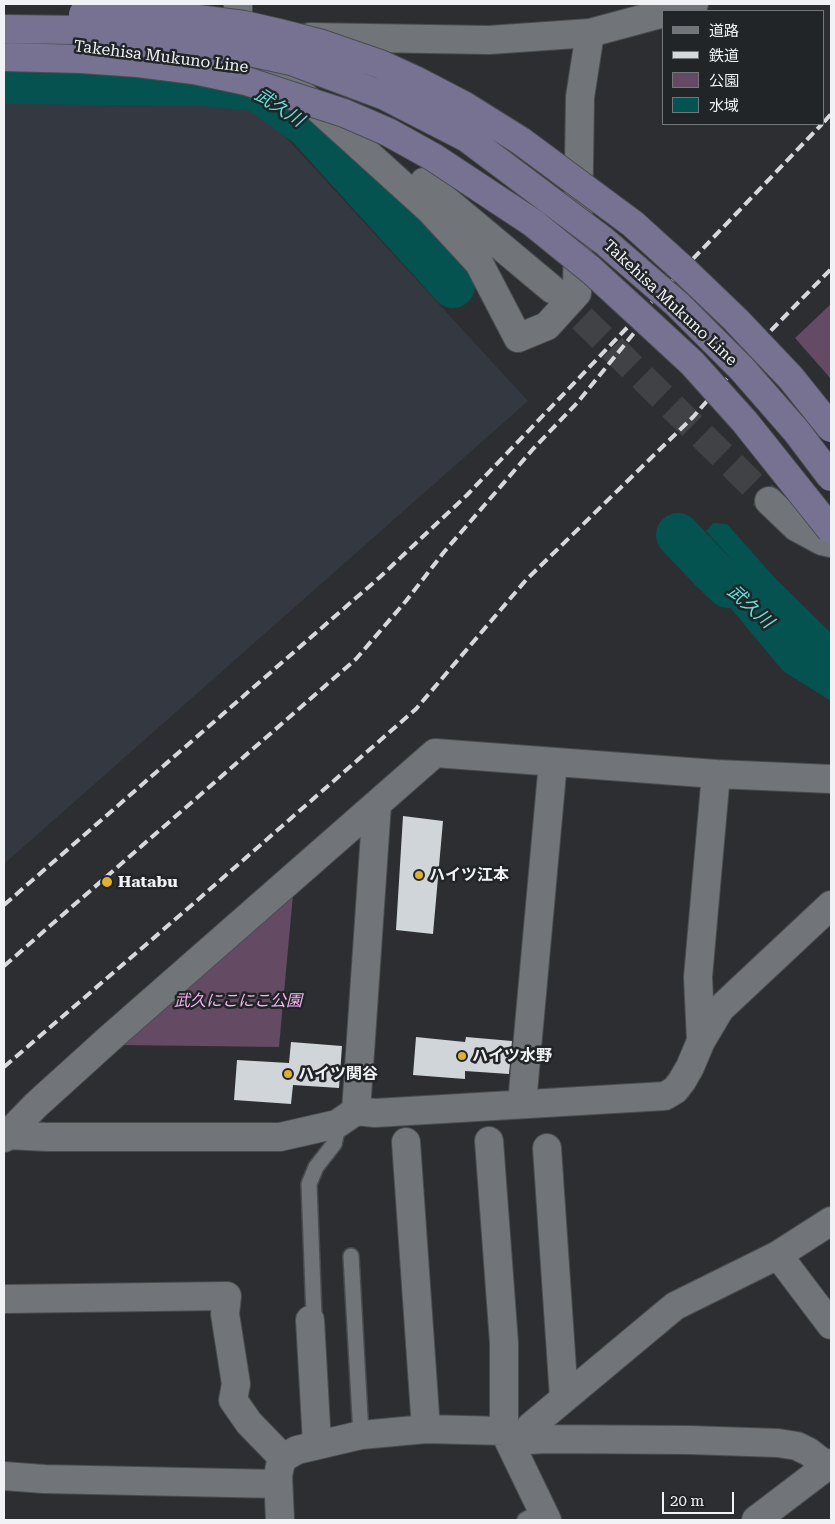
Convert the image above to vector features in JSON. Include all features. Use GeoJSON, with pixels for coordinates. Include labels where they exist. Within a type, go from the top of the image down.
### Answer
{"type":"FeatureCollection","features":[{"type":"Feature","properties":{"kind":"main road"},"geometry":{"type":"LineString","coordinates":[[5,37],[98,14],[146,15],[244,25],[319,43],[380,64],[417,81],[465,106],[521,141],[632,224],[736,320],[791,378],[831,428]]}},
{"type":"Feature","properties":{"kind":"main road","name":"Takehisa Mukuno Line"},"geometry":{"type":"LineString","coordinates":[[5,37],[214,61],[288,75],[380,110],[533,188],[604,241],[677,304],[742,369],[797,432],[831,477]]}},
{"type":"Feature","properties":{"kind":"main road"},"geometry":{"type":"LineString","coordinates":[[5,37],[81,59],[138,63],[194,70],[246,82],[344,113],[388,132],[433,157],[533,223],[591,270],[640,315],[692,364],[745,422],[831,530]]}},
{"type":"Feature","properties":{"kind":"street"},"geometry":{"type":"LineString","coordinates":[[238,4],[238,36],[432,211],[479,262],[518,338],[547,326],[577,293],[580,97],[590,33]]}},
{"type":"Feature","properties":{"kind":"street"},"geometry":{"type":"LineString","coordinates":[[673,10],[694,4]]}},
{"type":"Feature","properties":{"kind":"street"},"geometry":{"type":"LineString","coordinates":[[5,37],[238,36],[489,40],[590,33],[662,14]]}},
{"type":"Feature","properties":{"kind":"street"},"geometry":{"type":"LineString","coordinates":[[238,36],[320,94],[552,290]]}},
{"type":"Feature","properties":{"kind":"street"},"geometry":{"type":"LineString","coordinates":[[769,501],[796,527],[822,542],[831,543]]}},
{"type":"Feature","properties":{"kind":"street"},"geometry":{"type":"LineString","coordinates":[[6,1137],[36,1105],[110,1038],[435,753],[716,774],[831,779]]}},
{"type":"Feature","properties":{"kind":"street"},"geometry":{"type":"LineString","coordinates":[[522,1103],[552,762]]}},
{"type":"Feature","properties":{"kind":"street"},"geometry":{"type":"LineString","coordinates":[[701,1040],[698,977],[716,774]]}},
{"type":"Feature","properties":{"kind":"street"},"geometry":{"type":"LineString","coordinates":[[348,1116],[377,804]]}},
{"type":"Feature","properties":{"kind":"street"},"geometry":{"type":"LineString","coordinates":[[6,1137],[280,1137],[348,1116],[375,1113],[665,1096],[675,1090],[682,1081],[701,1040],[720,1009],[831,905]]}},
{"type":"Feature","properties":{"kind":"street"},"geometry":{"type":"LineString","coordinates":[[488,1141],[513,1438],[538,1517]]}},
{"type":"Feature","properties":{"kind":"street"},"geometry":{"type":"LineString","coordinates":[[406,1142],[426,1429]]}},
{"type":"Feature","properties":{"kind":"street"},"geometry":{"type":"LineString","coordinates":[[547,1148],[564,1398]]}},
{"type":"Feature","properties":{"kind":"street"},"geometry":{"type":"LineString","coordinates":[[513,1438],[530,1427],[675,1306],[778,1255],[831,1221]]}},
{"type":"Feature","properties":{"kind":"street"},"geometry":{"type":"LineString","coordinates":[[778,1255],[831,1324]]}},
{"type":"Feature","properties":{"kind":"street"},"geometry":{"type":"LineString","coordinates":[[4,1299],[227,1296],[225,1314],[236,1384],[234,1400],[249,1423],[283,1458]]}},
{"type":"Feature","properties":{"kind":"street"},"geometry":{"type":"LineString","coordinates":[[310,1320],[317,1444]]}},
{"type":"Feature","properties":{"kind":"street"},"geometry":{"type":"LineString","coordinates":[[280,1520],[278,1484],[283,1458],[297,1450],[317,1444],[360,1435],[426,1429],[513,1438],[778,1443],[796,1446],[829,1464],[756,1520]]}},
{"type":"Feature","properties":{"kind":"street"},"geometry":{"type":"LineString","coordinates":[[4,1476],[44,1479],[278,1484]]}},
{"type":"Feature","properties":{"kind":"lane"},"geometry":{"type":"LineString","coordinates":[[310,1320],[314,1317],[309,1184],[316,1167],[334,1144],[348,1116]]}},
{"type":"Feature","properties":{"kind":"lane"},"geometry":{"type":"LineString","coordinates":[[351,1256],[360,1435]]}},
{"type":"Feature","properties":{"kind":"shaded area"},"geometry":{"type":"Polygon","coordinates":[[[4,94],[258,107],[528,401],[4,864],[4,94]]]}},
{"type":"Feature","properties":{"kind":"green space"},"geometry":{"type":"Polygon","coordinates":[[[831,304],[831,379],[795,338],[831,304]]]}},
{"type":"Feature","properties":{"kind":"green space","name":"武久にこにこ公園"},"geometry":{"type":"Polygon","coordinates":[[[293,895],[279,1047],[123,1045],[293,895]]]}},
{"type":"Feature","properties":{"kind":"water"},"geometry":{"type":"Polygon","coordinates":[[[713,523],[727,524],[775,578],[831,633],[831,701],[783,671],[693,563],[685,543],[696,544],[728,570],[732,560],[706,531],[713,523]]]}},
{"type":"Feature","properties":{"kind":"building","name":"ハイツ江本"},"geometry":{"type":"Polygon","coordinates":[[[403,816],[443,821],[433,934],[396,930],[403,816]]]}},
{"type":"Feature","properties":{"kind":"building","name":"ハイツ水野"},"geometry":{"type":"Polygon","coordinates":[[[416,1037],[465,1042],[466,1037],[512,1041],[509,1074],[465,1071],[465,1079],[413,1075],[416,1037]]]}},
{"type":"Feature","properties":{"kind":"building","name":"ハイツ関谷"},"geometry":{"type":"Polygon","coordinates":[[[291,1042],[342,1046],[339,1088],[293,1085],[291,1104],[234,1100],[237,1060],[289,1063],[291,1042]]]}},
{"type":"Feature","properties":{"kind":"waterway","name":"武久川"},"geometry":{"type":"LineString","coordinates":[[4,82],[205,84],[257,89],[308,126],[453,286]]}},
{"type":"Feature","properties":{"kind":"waterway","name":"武久川"},"geometry":{"type":"LineString","coordinates":[[678,535],[728,586]]}},
{"type":"Feature","properties":{"kind":"tunnel"},"geometry":{"type":"LineString","coordinates":[[552,289],[769,501]]}},
{"type":"Feature","properties":{"kind":"railway"},"geometry":{"type":"LineString","coordinates":[[825,121],[831,114]]}},
{"type":"Feature","properties":{"kind":"railway"},"geometry":{"type":"LineString","coordinates":[[4,905],[380,577],[467,495],[821,125]]}},
{"type":"Feature","properties":{"kind":"railway"},"geometry":{"type":"LineString","coordinates":[[4,1067],[416,709],[526,580],[693,417],[751,351],[831,269]]}},
{"type":"Feature","properties":{"kind":"railway"},"geometry":{"type":"LineString","coordinates":[[4,966],[356,659],[406,601],[444,552],[533,449],[577,403],[648,316]]}},
{"type":"Feature","properties":{"kind":"place","name":"ハイツ江本"},"geometry":{"type":"Point","coordinates":[419,875]}},
{"type":"Feature","properties":{"kind":"place","name":"Hatabu"},"geometry":{"type":"Point","coordinates":[107,882]}},
{"type":"Feature","properties":{"kind":"place","name":"ハイツ水野"},"geometry":{"type":"Point","coordinates":[462,1056]}},
{"type":"Feature","properties":{"kind":"place","name":"ハイツ関谷"},"geometry":{"type":"Point","coordinates":[288,1074]}}]}
